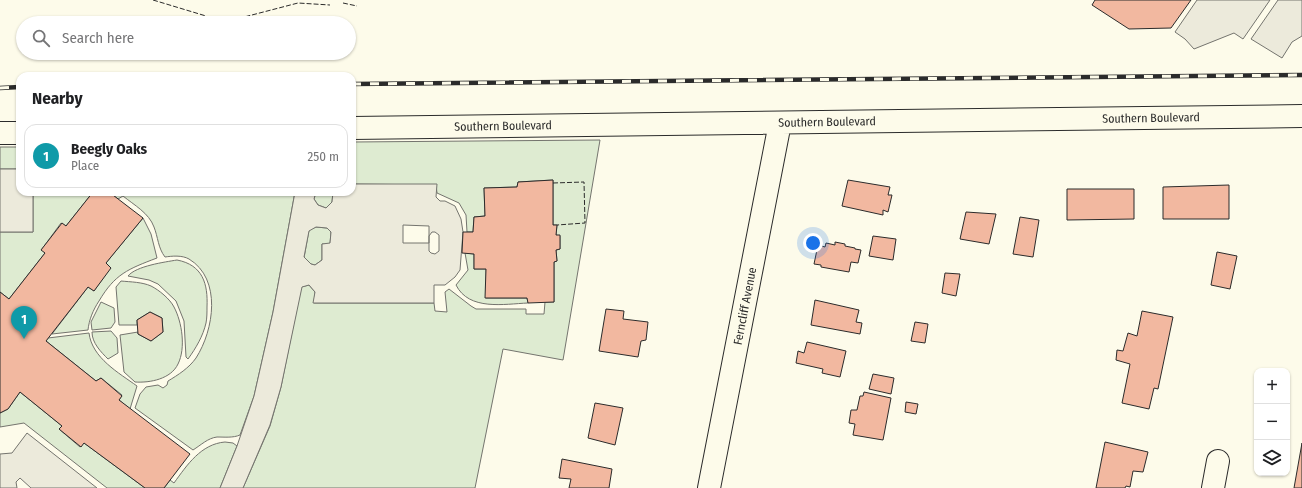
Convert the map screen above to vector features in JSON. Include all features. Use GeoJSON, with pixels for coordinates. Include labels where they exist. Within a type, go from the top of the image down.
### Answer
{"type":"FeatureCollection","features":[{"type":"Feature","properties":{"kind":"street","name":"Southern Boulevard"},"geometry":{"type":"LineString","coordinates":[[356,128],[1302,116]]}},
{"type":"Feature","properties":{"kind":"street","name":"Ferncliff Avenue"},"geometry":{"type":"LineString","coordinates":[[709,488],[780,123]]}},
{"type":"Feature","properties":{"kind":"street"},"geometry":{"type":"LineString","coordinates":[[0,133],[16,133]]}},
{"type":"Feature","properties":{"kind":"street"},"geometry":{"type":"LineString","coordinates":[[1213,488],[1218,461]]}},
{"type":"Feature","properties":{"kind":"green space"},"geometry":{"type":"Polygon","coordinates":[[[600,140],[563,360],[503,349],[475,488],[243,488],[270,426],[281,387],[301,287],[309,285],[315,292],[314,303],[434,303],[435,311],[447,312],[445,292],[449,289],[476,309],[526,309],[526,314],[544,314],[545,302],[554,302],[554,262],[557,261],[556,250],[560,249],[560,236],[556,235],[557,225],[553,225],[553,180],[518,182],[517,187],[484,188],[485,216],[474,217],[473,232],[467,232],[466,215],[459,203],[437,193],[436,185],[356,184],[356,142],[600,140]]]}},
{"type":"Feature","properties":{"kind":"green space"},"geometry":{"type":"Polygon","coordinates":[[[0,147],[16,147],[16,169],[0,169],[0,147]]]}},
{"type":"Feature","properties":{"kind":"green space"},"geometry":{"type":"Polygon","coordinates":[[[33,196],[90,196],[66,226],[61,223],[42,249],[45,253],[9,299],[0,292],[0,232],[33,232],[33,196]]]}},
{"type":"Feature","properties":{"kind":"green space"},"geometry":{"type":"Polygon","coordinates":[[[114,196],[123,196],[118,199],[114,196]]]}},
{"type":"Feature","properties":{"kind":"green space"},"geometry":{"type":"Polygon","coordinates":[[[123,196],[294,196],[273,312],[254,396],[240,435],[232,437],[217,437],[208,440],[193,450],[135,408],[140,394],[146,387],[158,385],[163,388],[167,385],[168,381],[193,362],[202,347],[207,334],[212,306],[207,279],[200,268],[189,259],[180,256],[165,257],[159,246],[152,222],[145,213],[123,196]]]}},
{"type":"Feature","properties":{"kind":"green space"},"geometry":{"type":"Polygon","coordinates":[[[315,196],[333,196],[332,202],[326,208],[318,205],[314,199],[315,196]]]}},
{"type":"Feature","properties":{"kind":"green space"},"geometry":{"type":"Polygon","coordinates":[[[143,218],[151,234],[157,258],[130,269],[111,284],[95,308],[90,319],[88,330],[52,334],[88,287],[94,291],[110,268],[106,263],[143,218]]]}},
{"type":"Feature","properties":{"kind":"green space"},"geometry":{"type":"Polygon","coordinates":[[[316,227],[327,228],[331,232],[330,244],[322,244],[322,260],[315,265],[311,264],[304,258],[309,230],[316,227]]]}},
{"type":"Feature","properties":{"kind":"green space"},"geometry":{"type":"Polygon","coordinates":[[[465,253],[474,254],[474,269],[486,269],[486,298],[527,298],[528,303],[498,305],[469,299],[456,285],[468,270],[465,253]]]}},
{"type":"Feature","properties":{"kind":"green space"},"geometry":{"type":"Polygon","coordinates":[[[177,260],[193,266],[198,271],[205,283],[207,299],[206,323],[203,333],[188,359],[186,357],[184,321],[176,301],[158,284],[149,280],[128,276],[144,267],[177,260]]]}},
{"type":"Feature","properties":{"kind":"green space"},"geometry":{"type":"Polygon","coordinates":[[[121,281],[151,286],[170,301],[177,313],[181,327],[182,350],[175,369],[165,377],[147,382],[135,382],[124,372],[120,335],[138,332],[138,334],[151,341],[163,332],[162,318],[150,312],[137,320],[137,325],[119,325],[116,287],[121,281]]]}},
{"type":"Feature","properties":{"kind":"green space"},"geometry":{"type":"Polygon","coordinates":[[[101,302],[114,308],[115,322],[111,328],[92,330],[91,322],[101,302]]]}},
{"type":"Feature","properties":{"kind":"green space"},"geometry":{"type":"Polygon","coordinates":[[[111,331],[117,338],[118,353],[108,359],[95,344],[92,332],[111,331]]]}},
{"type":"Feature","properties":{"kind":"green space"},"geometry":{"type":"Polygon","coordinates":[[[89,333],[95,350],[107,364],[137,386],[130,409],[119,400],[122,395],[101,378],[96,381],[46,341],[48,338],[89,333]]]}},
{"type":"Feature","properties":{"kind":"green space"},"geometry":{"type":"Polygon","coordinates":[[[20,392],[62,426],[59,429],[80,447],[84,443],[145,488],[107,488],[24,423],[0,427],[0,413],[8,409],[20,392]]]}},
{"type":"Feature","properties":{"kind":"green space"},"geometry":{"type":"Polygon","coordinates":[[[225,442],[233,443],[237,446],[220,488],[164,488],[170,480],[174,483],[195,456],[209,447],[225,442]]]}},
{"type":"Feature","properties":{"kind":"shaded area"},"geometry":{"type":"Polygon","coordinates":[[[1197,0],[1270,0],[1243,39],[1234,33],[1194,49],[1185,39],[1175,32],[1197,0]]]}},
{"type":"Feature","properties":{"kind":"shaded area"},"geometry":{"type":"Polygon","coordinates":[[[1278,0],[1302,0],[1302,36],[1292,42],[1282,58],[1251,39],[1278,0]]]}},
{"type":"Feature","properties":{"kind":"shaded area"},"geometry":{"type":"Polygon","coordinates":[[[0,169],[16,169],[16,196],[33,196],[33,232],[0,232],[0,169]]]}},
{"type":"Feature","properties":{"kind":"shaded area"},"geometry":{"type":"Polygon","coordinates":[[[356,184],[437,184],[436,197],[440,201],[445,201],[455,206],[461,219],[463,232],[460,270],[455,277],[445,285],[434,285],[434,303],[313,303],[315,292],[309,285],[302,287],[281,387],[270,425],[243,488],[220,488],[237,446],[254,396],[273,312],[294,196],[315,196],[314,199],[318,205],[326,208],[332,202],[333,196],[356,196],[356,184]],[[403,225],[403,243],[429,243],[429,251],[435,254],[439,251],[439,235],[432,232],[429,236],[429,226],[403,225]],[[316,227],[309,231],[304,257],[311,264],[315,265],[322,260],[322,244],[330,243],[331,232],[327,228],[316,227]]]}},
{"type":"Feature","properties":{"kind":"shaded area"},"geometry":{"type":"Polygon","coordinates":[[[27,433],[97,488],[31,488],[20,478],[16,482],[17,488],[0,488],[0,454],[12,453],[27,433]]]}},
{"type":"Feature","properties":{"kind":"building"},"geometry":{"type":"Polygon","coordinates":[[[1095,0],[1191,0],[1171,28],[1129,29],[1092,5],[1095,0]]]}},
{"type":"Feature","properties":{"kind":"building"},"geometry":{"type":"Polygon","coordinates":[[[553,180],[553,225],[557,225],[556,235],[560,235],[560,249],[556,250],[557,261],[554,262],[554,302],[528,303],[527,298],[485,298],[486,269],[474,269],[474,254],[462,253],[463,232],[473,232],[474,217],[485,216],[484,188],[517,187],[518,182],[553,180]]]}},
{"type":"Feature","properties":{"kind":"building"},"geometry":{"type":"Polygon","coordinates":[[[848,180],[890,187],[888,195],[892,195],[888,212],[883,210],[883,215],[842,206],[848,180]]]}},
{"type":"Feature","properties":{"kind":"building"},"geometry":{"type":"Polygon","coordinates":[[[1229,185],[1229,219],[1163,219],[1163,187],[1229,185]]]}},
{"type":"Feature","properties":{"kind":"building"},"geometry":{"type":"Polygon","coordinates":[[[1067,189],[1134,189],[1134,219],[1067,220],[1067,189]]]}},
{"type":"Feature","properties":{"kind":"building"},"geometry":{"type":"Polygon","coordinates":[[[90,196],[114,196],[143,218],[106,263],[111,268],[94,291],[88,287],[46,341],[96,381],[101,378],[122,396],[119,400],[190,454],[164,488],[145,488],[84,443],[81,447],[59,429],[62,426],[20,392],[8,409],[0,413],[0,292],[9,299],[45,253],[41,250],[62,223],[66,226],[90,196]]]}},
{"type":"Feature","properties":{"kind":"building"},"geometry":{"type":"Polygon","coordinates":[[[966,212],[996,214],[989,244],[960,239],[966,212]]]}},
{"type":"Feature","properties":{"kind":"building"},"geometry":{"type":"Polygon","coordinates":[[[1020,217],[1039,220],[1033,257],[1013,254],[1020,217]]]}},
{"type":"Feature","properties":{"kind":"building"},"geometry":{"type":"Polygon","coordinates":[[[873,236],[896,239],[893,260],[869,256],[873,236]]]}},
{"type":"Feature","properties":{"kind":"building"},"geometry":{"type":"Polygon","coordinates":[[[835,242],[861,250],[858,263],[851,262],[849,272],[821,267],[821,265],[814,264],[818,245],[825,247],[826,243],[835,245],[835,242]]]}},
{"type":"Feature","properties":{"kind":"building"},"geometry":{"type":"Polygon","coordinates":[[[1217,252],[1237,256],[1230,289],[1211,285],[1217,252]]]}},
{"type":"Feature","properties":{"kind":"building"},"geometry":{"type":"Polygon","coordinates":[[[945,273],[960,274],[956,296],[942,293],[945,273]]]}},
{"type":"Feature","properties":{"kind":"building"},"geometry":{"type":"Polygon","coordinates":[[[815,300],[859,310],[856,322],[862,323],[860,334],[811,325],[815,300]]]}},
{"type":"Feature","properties":{"kind":"building"},"geometry":{"type":"Polygon","coordinates":[[[606,309],[624,311],[623,319],[648,322],[646,340],[641,341],[638,357],[599,351],[606,309]]]}},
{"type":"Feature","properties":{"kind":"building"},"geometry":{"type":"Polygon","coordinates":[[[1142,311],[1173,317],[1158,389],[1154,388],[1149,409],[1122,403],[1130,364],[1116,360],[1117,350],[1123,351],[1128,333],[1137,336],[1142,311]]]}},
{"type":"Feature","properties":{"kind":"building"},"geometry":{"type":"Polygon","coordinates":[[[150,312],[162,318],[163,332],[151,341],[138,334],[137,320],[150,312]]]}},
{"type":"Feature","properties":{"kind":"building"},"geometry":{"type":"Polygon","coordinates":[[[915,322],[928,324],[925,343],[911,341],[915,322]]]}},
{"type":"Feature","properties":{"kind":"building"},"geometry":{"type":"Polygon","coordinates":[[[807,342],[846,351],[840,377],[822,373],[823,369],[796,363],[798,351],[804,353],[807,342]]]}},
{"type":"Feature","properties":{"kind":"building"},"geometry":{"type":"Polygon","coordinates":[[[873,374],[894,378],[891,394],[869,389],[873,374]]]}},
{"type":"Feature","properties":{"kind":"building"},"geometry":{"type":"Polygon","coordinates":[[[864,392],[891,398],[883,440],[853,435],[855,424],[849,423],[851,410],[857,410],[860,396],[863,396],[864,392]]]}},
{"type":"Feature","properties":{"kind":"building"},"geometry":{"type":"Polygon","coordinates":[[[906,402],[918,404],[916,414],[905,412],[906,402]]]}},
{"type":"Feature","properties":{"kind":"building"},"geometry":{"type":"Polygon","coordinates":[[[595,403],[623,408],[615,445],[588,438],[595,403]]]}},
{"type":"Feature","properties":{"kind":"building"},"geometry":{"type":"Polygon","coordinates":[[[1105,442],[1148,452],[1143,472],[1133,471],[1130,487],[1096,488],[1105,442]]]}},
{"type":"Feature","properties":{"kind":"building"},"geometry":{"type":"Polygon","coordinates":[[[1302,443],[1302,488],[1294,488],[1302,443]]]}},
{"type":"Feature","properties":{"kind":"building"},"geometry":{"type":"Polygon","coordinates":[[[562,459],[612,469],[609,488],[569,488],[571,479],[559,478],[562,459]]]}},
{"type":"Feature","properties":{"kind":"railway"},"geometry":{"type":"LineString","coordinates":[[356,84],[1302,75]]}},
{"type":"Feature","properties":{"kind":"railway"},"geometry":{"type":"LineString","coordinates":[[0,88],[16,87]]}},
{"type":"Feature","properties":{"kind":"fence"},"geometry":{"type":"LineString","coordinates":[[153,0],[206,16]]}},
{"type":"Feature","properties":{"kind":"fence"},"geometry":{"type":"LineString","coordinates":[[248,16],[298,3],[330,5]]}},
{"type":"Feature","properties":{"kind":"fence"},"geometry":{"type":"LineString","coordinates":[[343,3],[357,6]]}},
{"type":"Feature","properties":{"kind":"fence"},"geometry":{"type":"LineString","coordinates":[[553,183],[584,182],[585,223],[557,225]]}},
{"type":"Feature","properties":{"kind":"place","name":"Beegly Oaks"},"geometry":{"type":"Point","coordinates":[24,339]}}]}
